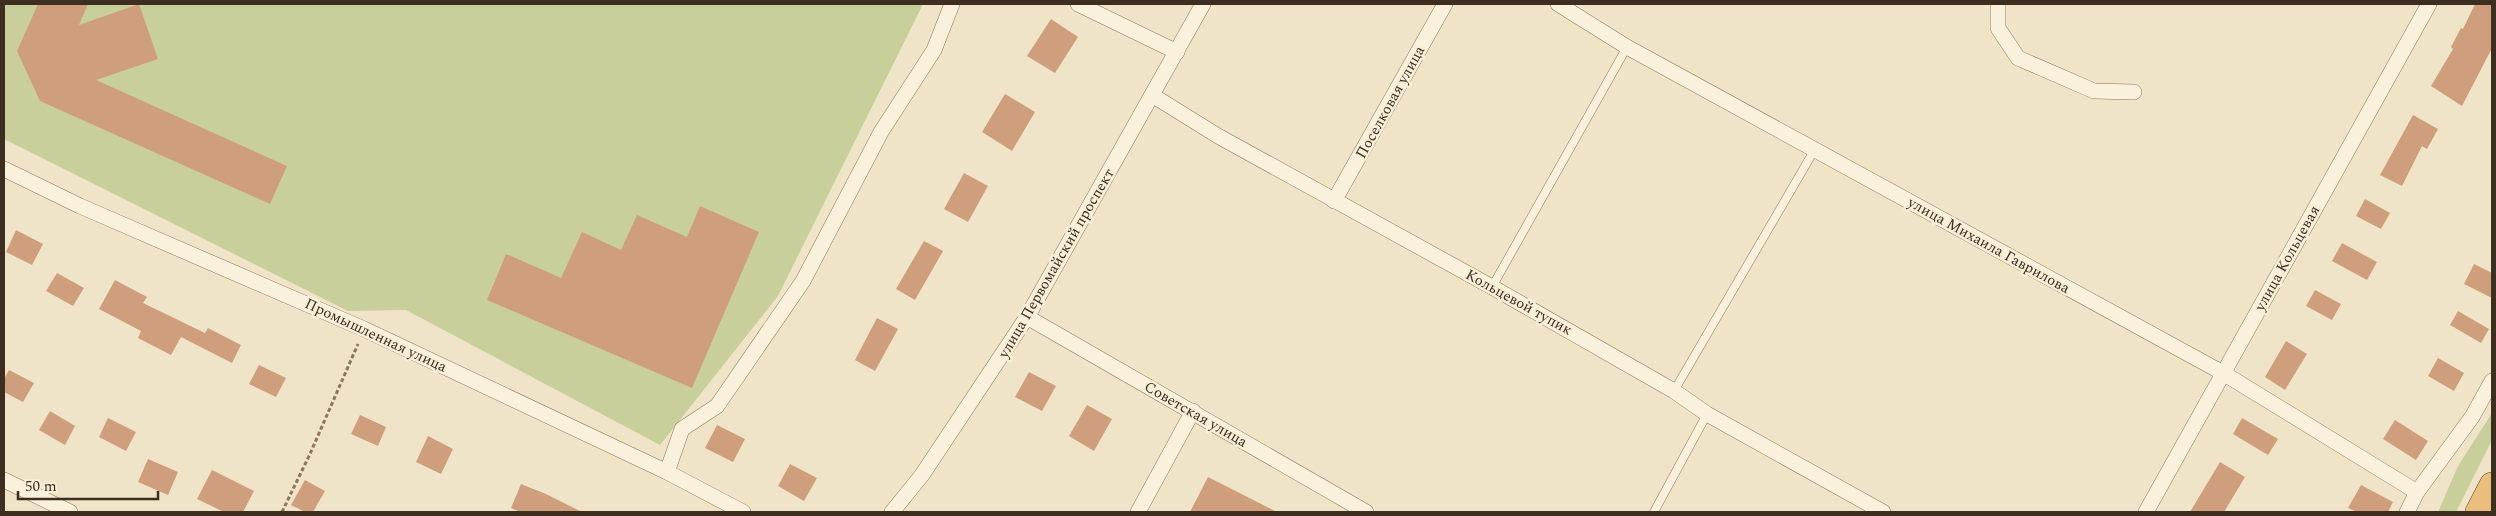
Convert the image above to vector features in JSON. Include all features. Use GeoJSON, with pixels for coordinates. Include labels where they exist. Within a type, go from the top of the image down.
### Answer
{"type":"FeatureCollection","features":[{"type":"Feature","properties":{"kind":"highway"},"geometry":{"type":"LineString","coordinates":[[2478,512],[2492,485]]}},
{"type":"Feature","properties":{"kind":"street"},"geometry":{"type":"LineString","coordinates":[[667,472],[682,429],[717,406],[803,281],[881,132],[934,50],[952,4]]}},
{"type":"Feature","properties":{"kind":"street"},"geometry":{"type":"LineString","coordinates":[[1078,4],[1177,52]]}},
{"type":"Feature","properties":{"kind":"street","name":"улица Первомайский проспект"},"geometry":{"type":"LineString","coordinates":[[892,512],[922,475],[1027,317],[1177,52],[1202,4]]}},
{"type":"Feature","properties":{"kind":"street","name":"Поселковая улица"},"geometry":{"type":"LineString","coordinates":[[1334,201],[1445,4]]}},
{"type":"Feature","properties":{"kind":"street","name":"улица Михаила Гаврилова"},"geometry":{"type":"LineString","coordinates":[[1558,4],[1628,47],[2223,373],[2417,492]]}},
{"type":"Feature","properties":{"kind":"street"},"geometry":{"type":"LineString","coordinates":[[1998,4],[1998,28],[2018,58],[2094,91],[2134,92]]}},
{"type":"Feature","properties":{"kind":"street","name":"улица Кольцевая"},"geometry":{"type":"LineString","coordinates":[[2146,512],[2429,4]]}},
{"type":"Feature","properties":{"kind":"street","name":"Кольцевой тупик"},"geometry":{"type":"LineString","coordinates":[[1152,96],[1218,136],[1334,201],[1492,286],[1674,391],[1707,414],[1883,512]]}},
{"type":"Feature","properties":{"kind":"street","name":"Промышленная улица"},"geometry":{"type":"LineString","coordinates":[[4,169],[80,206],[364,329],[667,472],[743,512]]}},
{"type":"Feature","properties":{"kind":"street","name":"Советская улица"},"geometry":{"type":"LineString","coordinates":[[1027,317],[1366,512]]}},
{"type":"Feature","properties":{"kind":"street"},"geometry":{"type":"LineString","coordinates":[[2407,512],[2417,492],[2472,417],[2492,381]]}},
{"type":"Feature","properties":{"kind":"street"},"geometry":{"type":"LineString","coordinates":[[1138,512],[1193,411]]}},
{"type":"Feature","properties":{"kind":"street"},"geometry":{"type":"LineString","coordinates":[[4,480],[70,512]]}},
{"type":"Feature","properties":{"kind":"lane"},"geometry":{"type":"LineString","coordinates":[[1492,286],[1628,47]]}},
{"type":"Feature","properties":{"kind":"lane"},"geometry":{"type":"LineString","coordinates":[[1674,391],[1814,148]]}},
{"type":"Feature","properties":{"kind":"lane"},"geometry":{"type":"LineString","coordinates":[[1654,512],[1707,414]]}},
{"type":"Feature","properties":{"kind":"path"},"geometry":{"type":"LineString","coordinates":[[282,512],[310,454],[364,329]]}},
{"type":"Feature","properties":{"kind":"green space"},"geometry":{"type":"Polygon","coordinates":[[[4,4],[923,4],[778,296],[660,445],[406,310],[348,311],[4,139],[4,4]]]}},
{"type":"Feature","properties":{"kind":"green space"},"geometry":{"type":"Polygon","coordinates":[[[2492,413],[2492,440],[2456,512],[2438,512],[2458,466],[2492,413]]]}},
{"type":"Feature","properties":{"kind":"building"},"geometry":{"type":"Polygon","coordinates":[[[38,4],[88,4],[79,25],[139,4],[158,59],[96,80],[287,166],[270,204],[40,101],[17,51],[38,4]]]}},
{"type":"Feature","properties":{"kind":"building"},"geometry":{"type":"Polygon","coordinates":[[[2475,4],[2492,4],[2492,48],[2462,106],[2431,86],[2453,49],[2451,47],[2461,28],[2463,29],[2475,4]]]}},
{"type":"Feature","properties":{"kind":"building"},"geometry":{"type":"Polygon","coordinates":[[[1051,19],[1078,37],[1055,73],[1027,56],[1051,19]]]}},
{"type":"Feature","properties":{"kind":"building"},"geometry":{"type":"Polygon","coordinates":[[[1005,94],[1035,112],[1012,151],[982,132],[1005,94]]]}},
{"type":"Feature","properties":{"kind":"building"},"geometry":{"type":"Polygon","coordinates":[[[2413,115],[2438,129],[2427,149],[2422,146],[2402,186],[2380,175],[2413,115]]]}},
{"type":"Feature","properties":{"kind":"building"},"geometry":{"type":"Polygon","coordinates":[[[964,173],[988,186],[968,222],[944,209],[964,173]]]}},
{"type":"Feature","properties":{"kind":"building"},"geometry":{"type":"Polygon","coordinates":[[[2365,199],[2390,213],[2381,229],[2356,216],[2365,199]]]}},
{"type":"Feature","properties":{"kind":"building"},"geometry":{"type":"Polygon","coordinates":[[[700,206],[759,232],[692,388],[487,300],[506,254],[561,278],[582,232],[621,250],[637,215],[687,237],[700,206]]]}},
{"type":"Feature","properties":{"kind":"building"},"geometry":{"type":"Polygon","coordinates":[[[16,230],[43,244],[32,265],[6,252],[16,230]]]}},
{"type":"Feature","properties":{"kind":"building"},"geometry":{"type":"Polygon","coordinates":[[[924,241],[943,251],[915,300],[896,289],[924,241]]]}},
{"type":"Feature","properties":{"kind":"building"},"geometry":{"type":"Polygon","coordinates":[[[2342,243],[2377,262],[2367,280],[2332,261],[2342,243]]]}},
{"type":"Feature","properties":{"kind":"building"},"geometry":{"type":"Polygon","coordinates":[[[2474,264],[2492,273],[2492,298],[2464,284],[2474,264]]]}},
{"type":"Feature","properties":{"kind":"building"},"geometry":{"type":"Polygon","coordinates":[[[57,273],[84,288],[73,306],[46,291],[57,273]]]}},
{"type":"Feature","properties":{"kind":"building"},"geometry":{"type":"Polygon","coordinates":[[[115,280],[147,297],[143,303],[205,333],[208,328],[241,345],[232,363],[181,337],[171,355],[138,338],[141,331],[99,309],[115,280]]]}},
{"type":"Feature","properties":{"kind":"building"},"geometry":{"type":"Polygon","coordinates":[[[2315,290],[2341,304],[2332,320],[2306,306],[2315,290]]]}},
{"type":"Feature","properties":{"kind":"building"},"geometry":{"type":"Polygon","coordinates":[[[2458,311],[2489,329],[2481,343],[2450,325],[2458,311]]]}},
{"type":"Feature","properties":{"kind":"building"},"geometry":{"type":"Polygon","coordinates":[[[877,318],[898,329],[875,371],[855,360],[877,318]]]}},
{"type":"Feature","properties":{"kind":"building"},"geometry":{"type":"Polygon","coordinates":[[[2286,341],[2307,354],[2285,390],[2265,377],[2286,341]]]}},
{"type":"Feature","properties":{"kind":"building"},"geometry":{"type":"Polygon","coordinates":[[[2438,358],[2464,373],[2454,391],[2428,376],[2438,358]]]}},
{"type":"Feature","properties":{"kind":"building"},"geometry":{"type":"Polygon","coordinates":[[[259,365],[286,378],[276,397],[249,384],[259,365]]]}},
{"type":"Feature","properties":{"kind":"building"},"geometry":{"type":"Polygon","coordinates":[[[9,370],[34,383],[23,402],[4,392],[4,379],[9,370]]]}},
{"type":"Feature","properties":{"kind":"building"},"geometry":{"type":"Polygon","coordinates":[[[1029,372],[1056,386],[1042,411],[1015,397],[1029,372]]]}},
{"type":"Feature","properties":{"kind":"building"},"geometry":{"type":"Polygon","coordinates":[[[1087,405],[1112,419],[1094,451],[1069,436],[1087,405]]]}},
{"type":"Feature","properties":{"kind":"building"},"geometry":{"type":"Polygon","coordinates":[[[50,411],[75,426],[65,445],[39,430],[50,411]]]}},
{"type":"Feature","properties":{"kind":"building"},"geometry":{"type":"Polygon","coordinates":[[[360,415],[386,427],[378,446],[351,434],[360,415]]]}},
{"type":"Feature","properties":{"kind":"building"},"geometry":{"type":"Polygon","coordinates":[[[108,418],[136,432],[126,451],[99,437],[108,418]]]}},
{"type":"Feature","properties":{"kind":"building"},"geometry":{"type":"Polygon","coordinates":[[[2242,418],[2278,439],[2268,455],[2233,434],[2242,418]]]}},
{"type":"Feature","properties":{"kind":"building"},"geometry":{"type":"Polygon","coordinates":[[[2395,420],[2428,441],[2416,460],[2383,439],[2395,420]]]}},
{"type":"Feature","properties":{"kind":"building"},"geometry":{"type":"Polygon","coordinates":[[[717,425],[745,439],[733,462],[705,448],[717,425]]]}},
{"type":"Feature","properties":{"kind":"building"},"geometry":{"type":"Polygon","coordinates":[[[428,436],[453,449],[441,474],[416,462],[428,436]]]}},
{"type":"Feature","properties":{"kind":"building"},"geometry":{"type":"Polygon","coordinates":[[[148,459],[178,472],[168,495],[138,482],[148,459]]]}},
{"type":"Feature","properties":{"kind":"building"},"geometry":{"type":"Polygon","coordinates":[[[2220,462],[2245,477],[2224,512],[2190,512],[2220,462]]]}},
{"type":"Feature","properties":{"kind":"building"},"geometry":{"type":"Polygon","coordinates":[[[790,464],[817,478],[804,501],[778,486],[790,464]]]}},
{"type":"Feature","properties":{"kind":"building"},"geometry":{"type":"Polygon","coordinates":[[[212,470],[254,491],[243,512],[224,512],[197,499],[212,470]]]}},
{"type":"Feature","properties":{"kind":"building"},"geometry":{"type":"Polygon","coordinates":[[[1208,477],[1277,512],[1190,512],[1208,477]]]}},
{"type":"Feature","properties":{"kind":"building"},"geometry":{"type":"Polygon","coordinates":[[[305,480],[325,491],[313,512],[305,512],[291,505],[305,480]]]}},
{"type":"Feature","properties":{"kind":"building"},"geometry":{"type":"Polygon","coordinates":[[[521,484],[582,512],[520,512],[511,508],[521,484]]]}},
{"type":"Feature","properties":{"kind":"building"},"geometry":{"type":"Polygon","coordinates":[[[2361,485],[2393,502],[2388,512],[2357,512],[2348,508],[2361,485]]]}}]}
